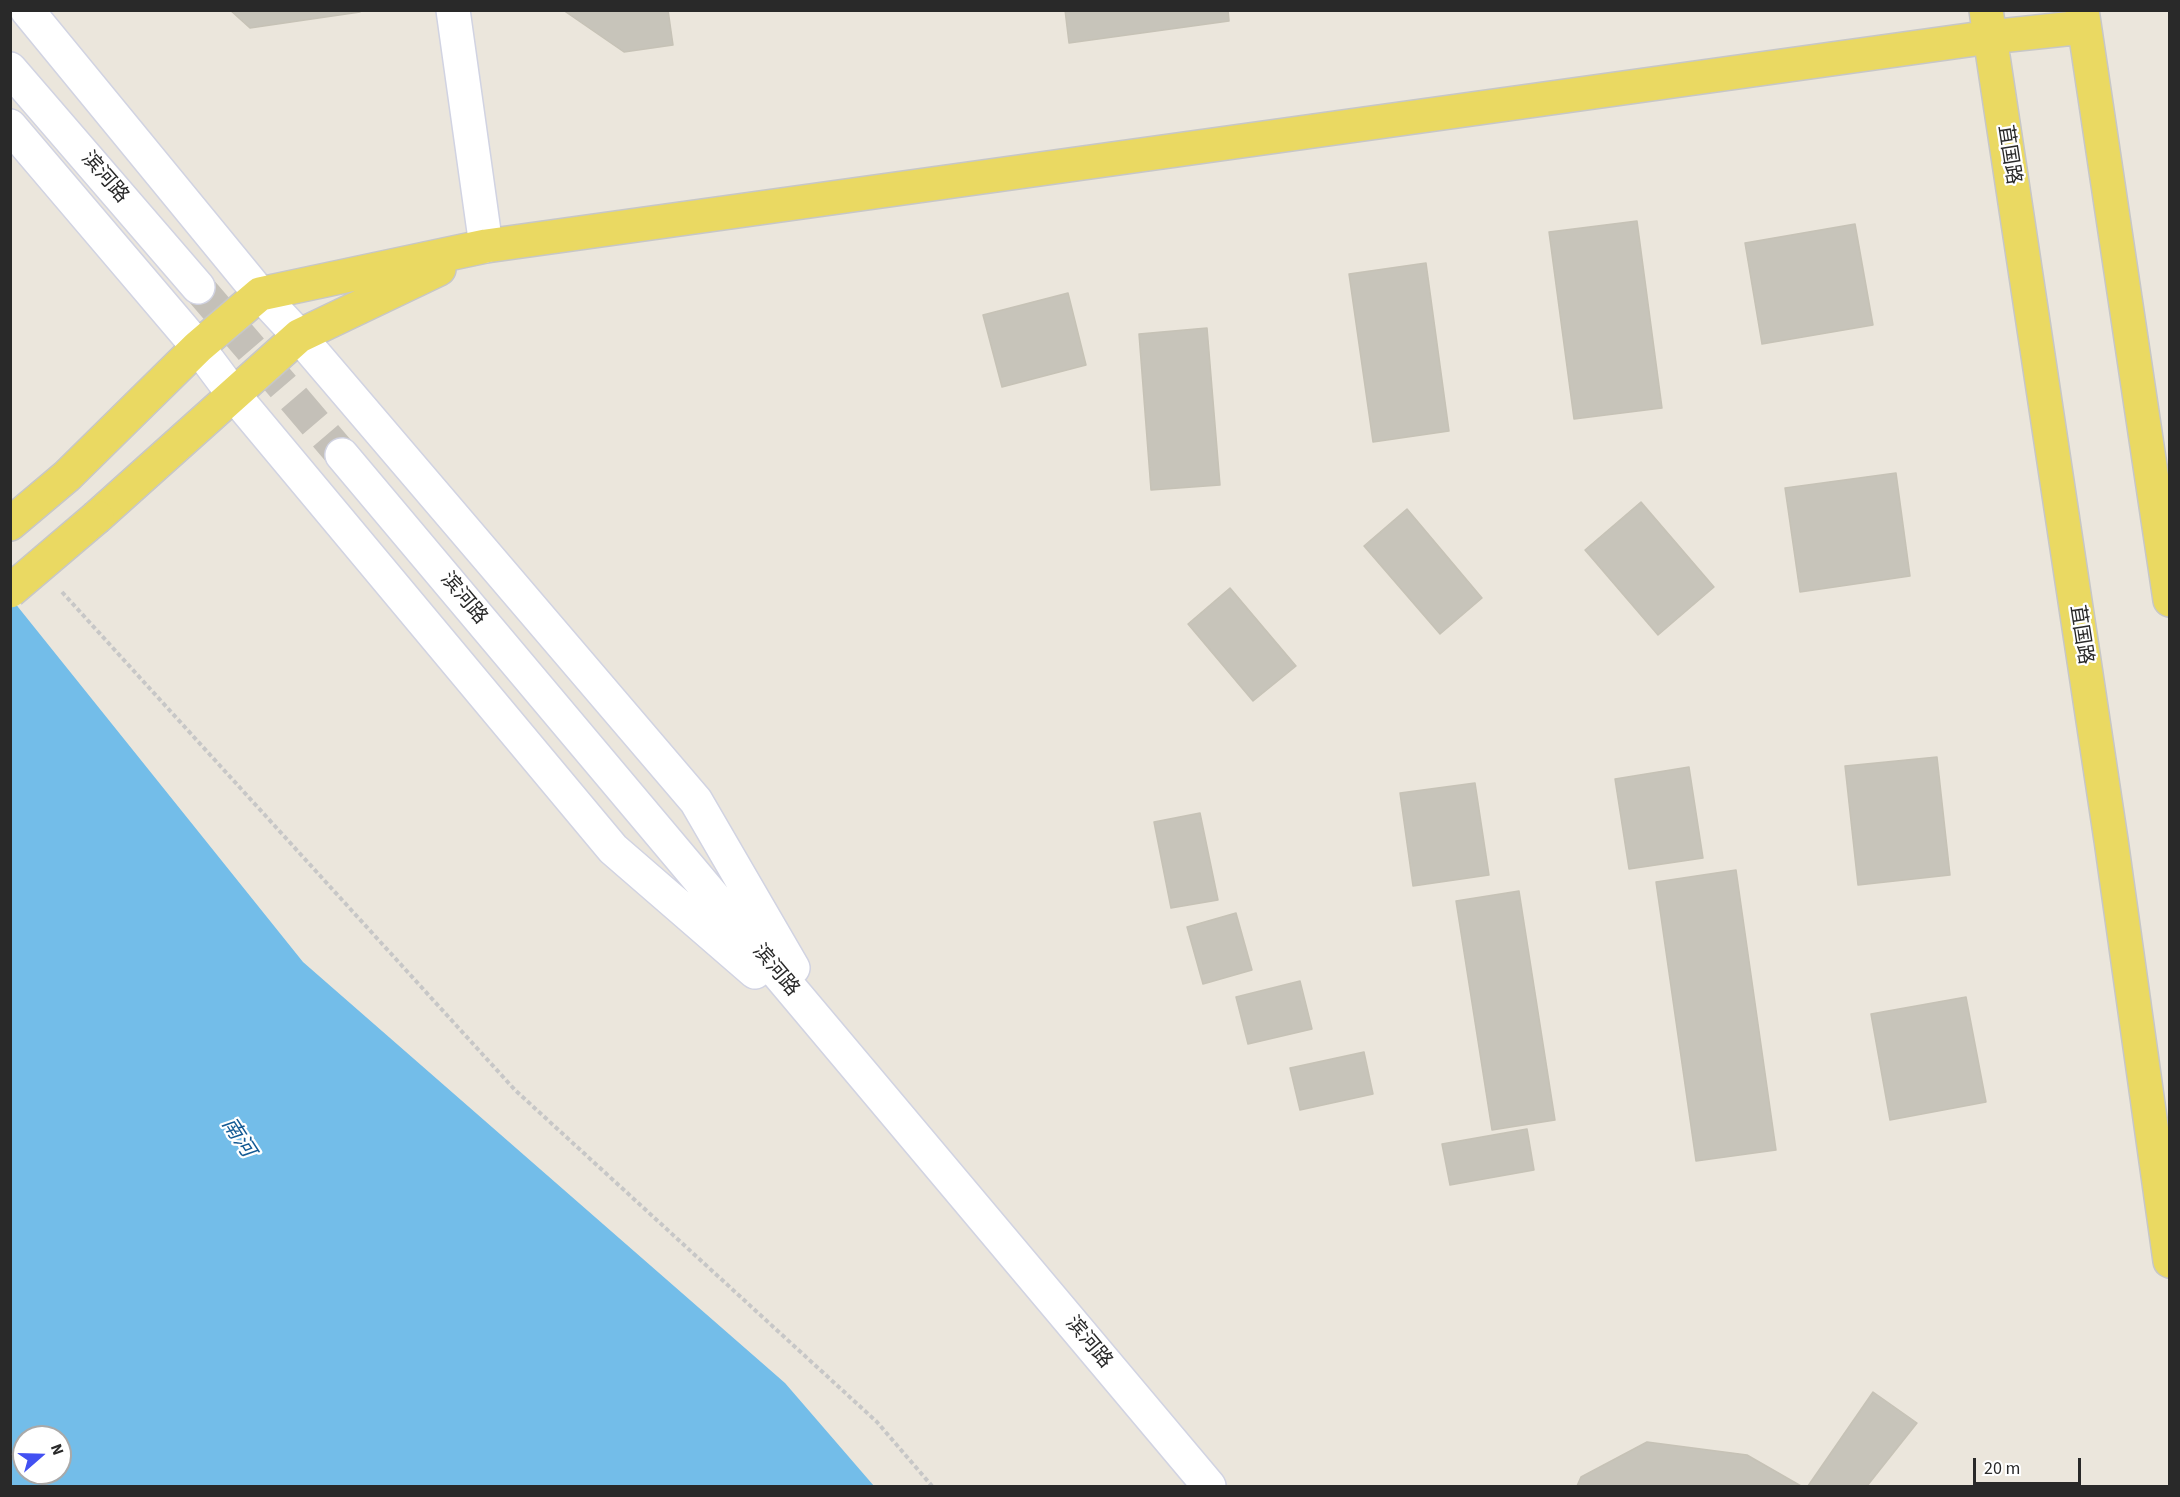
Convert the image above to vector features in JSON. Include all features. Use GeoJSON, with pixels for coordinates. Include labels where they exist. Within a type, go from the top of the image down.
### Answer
{"type":"FeatureCollection","features":[{"type":"Feature","properties":{"kind":"main road"},"geometry":{"type":"LineString","coordinates":[[10,524],[67,476],[198,347],[260,294],[486,246],[1988,24],[2083,19],[2169,600]]}},
{"type":"Feature","properties":{"kind":"main road","name":"苴国路"},"geometry":{"type":"LineString","coordinates":[[1988,24],[2109,829],[2169,1261]]}},
{"type":"Feature","properties":{"kind":"main road"},"geometry":{"type":"LineString","coordinates":[[10,591],[97,517],[299,336],[486,246]]}},
{"type":"Feature","properties":{"kind":"street"},"geometry":{"type":"LineString","coordinates":[[27,10],[260,294],[299,336],[696,801],[837,1045]]}},
{"type":"Feature","properties":{"kind":"street"},"geometry":{"type":"LineString","coordinates":[[453,10],[486,246]]}},
{"type":"Feature","properties":{"kind":"street","name":"滨河路"},"geometry":{"type":"LineString","coordinates":[[10,69],[198,287]]}},
{"type":"Feature","properties":{"kind":"street"},"geometry":{"type":"LineString","coordinates":[[10,126],[198,347],[234,394],[613,849],[837,1045]]}},
{"type":"Feature","properties":{"kind":"street","name":"滨河路"},"geometry":{"type":"LineString","coordinates":[[342,455],[1209,1486]]}},
{"type":"Feature","properties":{"kind":"path"},"geometry":{"type":"LineString","coordinates":[[58,589],[515,1090],[878,1422],[933,1486]]}},
{"type":"Feature","properties":{"kind":"water","name":"南河"},"geometry":{"type":"Polygon","coordinates":[[[10,597],[303,962],[785,1383],[874,1486],[11,1486],[10,597]]]}},
{"type":"Feature","properties":{"kind":"building"},"geometry":{"type":"Polygon","coordinates":[[[230,10],[360,10],[360,12],[250,28],[230,10]]]}},
{"type":"Feature","properties":{"kind":"building"},"geometry":{"type":"Polygon","coordinates":[[[563,10],[668,10],[673,45],[624,52],[563,10]]]}},
{"type":"Feature","properties":{"kind":"building"},"geometry":{"type":"Polygon","coordinates":[[[1065,10],[1228,10],[1229,21],[1069,43],[1065,10]]]}},
{"type":"Feature","properties":{"kind":"building"},"geometry":{"type":"Polygon","coordinates":[[[1637,221],[1662,408],[1574,419],[1549,232],[1637,221]]]}},
{"type":"Feature","properties":{"kind":"building"},"geometry":{"type":"Polygon","coordinates":[[[1855,224],[1873,325],[1762,344],[1745,243],[1855,224]]]}},
{"type":"Feature","properties":{"kind":"building"},"geometry":{"type":"Polygon","coordinates":[[[1426,263],[1449,431],[1373,442],[1349,274],[1426,263]]]}},
{"type":"Feature","properties":{"kind":"building"},"geometry":{"type":"Polygon","coordinates":[[[1068,293],[1086,365],[1002,387],[983,315],[1068,293]]]}},
{"type":"Feature","properties":{"kind":"building"},"geometry":{"type":"Polygon","coordinates":[[[1207,328],[1220,485],[1151,490],[1139,334],[1207,328]]]}},
{"type":"Feature","properties":{"kind":"building"},"geometry":{"type":"Polygon","coordinates":[[[1896,473],[1910,576],[1800,592],[1785,488],[1896,473]]]}},
{"type":"Feature","properties":{"kind":"building"},"geometry":{"type":"Polygon","coordinates":[[[1641,502],[1714,587],[1658,635],[1585,550],[1641,502]]]}},
{"type":"Feature","properties":{"kind":"building"},"geometry":{"type":"Polygon","coordinates":[[[1407,509],[1482,598],[1440,634],[1364,546],[1407,509]]]}},
{"type":"Feature","properties":{"kind":"building"},"geometry":{"type":"Polygon","coordinates":[[[1230,588],[1296,666],[1253,701],[1188,624],[1230,588]]]}},
{"type":"Feature","properties":{"kind":"building"},"geometry":{"type":"Polygon","coordinates":[[[1937,757],[1950,875],[1858,885],[1845,766],[1937,757]]]}},
{"type":"Feature","properties":{"kind":"building"},"geometry":{"type":"Polygon","coordinates":[[[1689,767],[1703,858],[1629,869],[1615,779],[1689,767]]]}},
{"type":"Feature","properties":{"kind":"building"},"geometry":{"type":"Polygon","coordinates":[[[1475,783],[1489,875],[1413,886],[1400,793],[1475,783]]]}},
{"type":"Feature","properties":{"kind":"building"},"geometry":{"type":"Polygon","coordinates":[[[1200,813],[1218,900],[1171,908],[1154,822],[1200,813]]]}},
{"type":"Feature","properties":{"kind":"building"},"geometry":{"type":"Polygon","coordinates":[[[1736,870],[1776,1150],[1696,1161],[1656,882],[1736,870]]]}},
{"type":"Feature","properties":{"kind":"building"},"geometry":{"type":"Polygon","coordinates":[[[1519,891],[1555,1120],[1492,1130],[1456,901],[1519,891]]]}},
{"type":"Feature","properties":{"kind":"building"},"geometry":{"type":"Polygon","coordinates":[[[1236,913],[1252,970],[1203,984],[1187,927],[1236,913]]]}},
{"type":"Feature","properties":{"kind":"building"},"geometry":{"type":"Polygon","coordinates":[[[1300,981],[1312,1029],[1248,1044],[1236,997],[1300,981]]]}},
{"type":"Feature","properties":{"kind":"building"},"geometry":{"type":"Polygon","coordinates":[[[1966,997],[1986,1102],[1890,1120],[1871,1014],[1966,997]]]}},
{"type":"Feature","properties":{"kind":"building"},"geometry":{"type":"Polygon","coordinates":[[[1364,1052],[1373,1094],[1300,1110],[1290,1068],[1364,1052]]]}},
{"type":"Feature","properties":{"kind":"building"},"geometry":{"type":"Polygon","coordinates":[[[1527,1129],[1534,1170],[1450,1185],[1442,1144],[1527,1129]]]}},
{"type":"Feature","properties":{"kind":"building"},"geometry":{"type":"Polygon","coordinates":[[[1873,1392],[1917,1423],[1867,1486],[1808,1486],[1873,1392]]]}},
{"type":"Feature","properties":{"kind":"building"},"geometry":{"type":"Polygon","coordinates":[[[1647,1442],[1747,1455],[1801,1486],[1577,1486],[1581,1477],[1647,1442]]]}},
{"type":"Feature","properties":{"kind":"tunnel"},"geometry":{"type":"LineString","coordinates":[[198,287],[342,455]]}}]}
